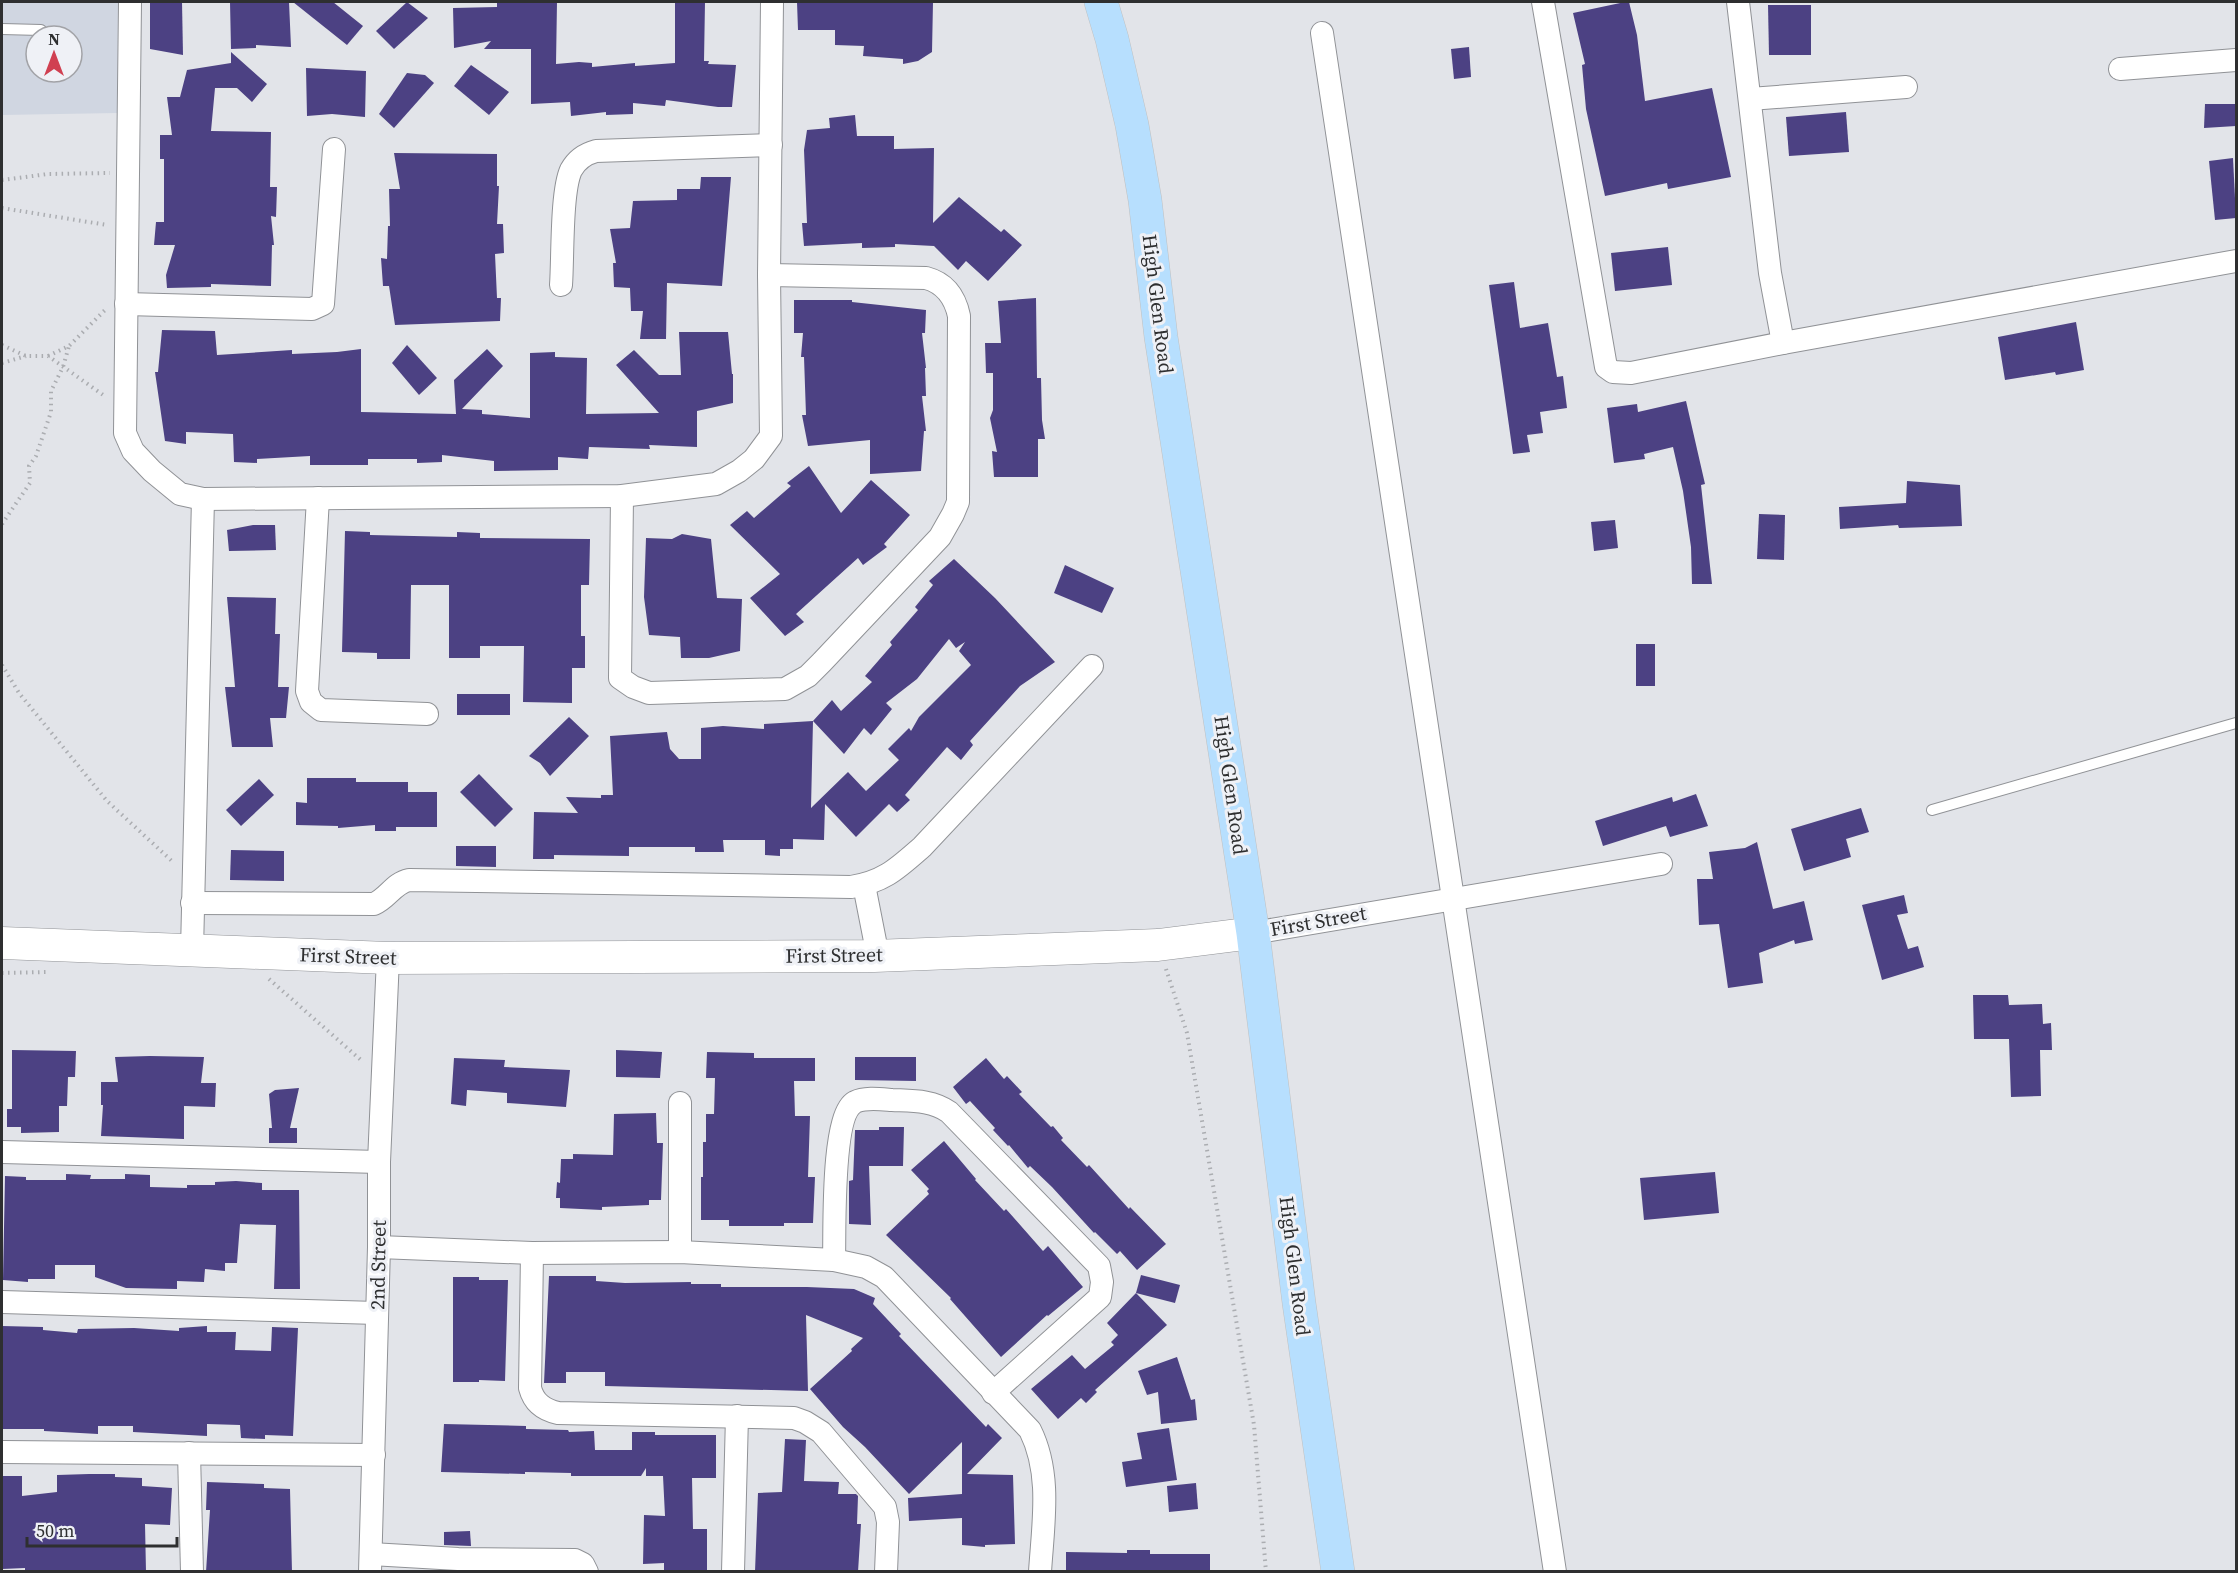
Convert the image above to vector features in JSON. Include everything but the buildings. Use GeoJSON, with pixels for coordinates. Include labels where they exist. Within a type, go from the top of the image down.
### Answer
{"type":"FeatureCollection","features":[{"type":"Feature","properties":{"kind":"main road","name":"High Glen Road"},"geometry":{"type":"LineString","coordinates":[[1101,2],[1132,125],[1145,200],[1161,337],[1253,933],[1311,1393],[1338,1572]]}},
{"type":"Feature","properties":{"kind":"street"},"geometry":{"type":"LineString","coordinates":[[130,2],[125,434],[133,452],[152,471],[180,494],[203,499],[622,496],[716,484],[739,471],[765,447],[771,436],[769,275],[772,2]]}},
{"type":"Feature","properties":{"kind":"street"},"geometry":{"type":"LineString","coordinates":[[1543,2],[1606,367],[1616,372],[1631,373],[1783,343],[2236,261]]}},
{"type":"Feature","properties":{"kind":"street"},"geometry":{"type":"LineString","coordinates":[[1738,2],[1770,273],[1783,343]]}},
{"type":"Feature","properties":{"kind":"street"},"geometry":{"type":"LineString","coordinates":[[1322,33],[1555,1572]]}},
{"type":"Feature","properties":{"kind":"street"},"geometry":{"type":"LineString","coordinates":[[2120,69],[2236,60]]}},
{"type":"Feature","properties":{"kind":"street"},"geometry":{"type":"LineString","coordinates":[[1750,99],[1906,87]]}},
{"type":"Feature","properties":{"kind":"street"},"geometry":{"type":"LineString","coordinates":[[561,285],[566,183],[573,166],[586,154],[597,151],[771,145]]}},
{"type":"Feature","properties":{"kind":"street"},"geometry":{"type":"LineString","coordinates":[[126,304],[312,309],[323,304],[334,149]]}},
{"type":"Feature","properties":{"kind":"street"},"geometry":{"type":"LineString","coordinates":[[622,496],[620,678],[633,687],[649,693],[785,689],[797,684],[822,662],[940,537],[958,502],[959,316],[952,296],[937,281],[926,278],[769,275]]}},
{"type":"Feature","properties":{"kind":"street"},"geometry":{"type":"LineString","coordinates":[[318,498],[306,690],[311,702],[321,710],[427,714]]}},
{"type":"Feature","properties":{"kind":"street"},"geometry":{"type":"LineString","coordinates":[[192,950],[203,499]]}},
{"type":"Feature","properties":{"kind":"street"},"geometry":{"type":"LineString","coordinates":[[192,903],[374,904],[383,900],[397,884],[409,880],[851,887],[864,885],[878,881],[896,870],[922,847],[1092,666]]}},
{"type":"Feature","properties":{"kind":"street","name":"First Street"},"geometry":{"type":"LineString","coordinates":[[2,944],[388,958],[874,956],[1158,945],[1253,933],[1661,864]]}},
{"type":"Feature","properties":{"kind":"street"},"geometry":{"type":"LineString","coordinates":[[864,885],[875,941],[874,956]]}},
{"type":"Feature","properties":{"kind":"street","name":"2nd Street"},"geometry":{"type":"LineString","coordinates":[[370,1563],[379,1247],[379,1162],[388,958]]}},
{"type":"Feature","properties":{"kind":"street"},"geometry":{"type":"LineString","coordinates":[[834,1260],[838,1142],[847,1109],[855,1102],[871,1099],[930,1103],[949,1112],[1098,1266],[1101,1274],[1100,1297],[993,1393]]}},
{"type":"Feature","properties":{"kind":"street"},"geometry":{"type":"LineString","coordinates":[[680,1103],[680,1252]]}},
{"type":"Feature","properties":{"kind":"street"},"geometry":{"type":"LineString","coordinates":[[2,1152],[379,1162]]}},
{"type":"Feature","properties":{"kind":"street"},"geometry":{"type":"LineString","coordinates":[[379,1247],[532,1253],[680,1252],[834,1260],[866,1267],[884,1277],[1030,1430],[1042,1458],[1045,1475],[1040,1572]]}},
{"type":"Feature","properties":{"kind":"street"},"geometry":{"type":"LineString","coordinates":[[532,1253],[530,1388],[534,1399],[539,1404],[558,1413],[794,1418],[805,1422],[821,1432],[885,1507],[888,1522],[886,1572]]}},
{"type":"Feature","properties":{"kind":"street"},"geometry":{"type":"LineString","coordinates":[[2,1302],[377,1313]]}},
{"type":"Feature","properties":{"kind":"street"},"geometry":{"type":"LineString","coordinates":[[733,1572],[737,1416]]}},
{"type":"Feature","properties":{"kind":"street"},"geometry":{"type":"LineString","coordinates":[[2,1452],[374,1455]]}},
{"type":"Feature","properties":{"kind":"street"},"geometry":{"type":"LineString","coordinates":[[189,1453],[192,1572]]}},
{"type":"Feature","properties":{"kind":"street"},"geometry":{"type":"LineString","coordinates":[[370,1563],[458,1565],[575,1560],[583,1564],[587,1572]]}},
{"type":"Feature","properties":{"kind":"lane"},"geometry":{"type":"LineString","coordinates":[[2,29],[24,30]]}},
{"type":"Feature","properties":{"kind":"lane"},"geometry":{"type":"LineString","coordinates":[[1932,810],[2236,723]]}},
{"type":"Feature","properties":{"kind":"path"},"geometry":{"type":"LineString","coordinates":[[2,180],[48,174],[129,173]]}},
{"type":"Feature","properties":{"kind":"path"},"geometry":{"type":"LineString","coordinates":[[2,208],[129,228]]}},
{"type":"Feature","properties":{"kind":"path"},"geometry":{"type":"LineString","coordinates":[[2,363],[26,356],[48,356],[69,346],[98,315],[111,305],[126,304]]}},
{"type":"Feature","properties":{"kind":"path"},"geometry":{"type":"LineString","coordinates":[[2,345],[26,356]]}},
{"type":"Feature","properties":{"kind":"path"},"geometry":{"type":"LineString","coordinates":[[2,524],[30,483],[29,466],[36,456],[51,412],[51,391],[63,367],[69,346]]}},
{"type":"Feature","properties":{"kind":"path"},"geometry":{"type":"LineString","coordinates":[[48,356],[124,410]]}},
{"type":"Feature","properties":{"kind":"path"},"geometry":{"type":"LineString","coordinates":[[2,665],[19,693],[107,801],[193,880]]}},
{"type":"Feature","properties":{"kind":"path"},"geometry":{"type":"LineString","coordinates":[[1158,945],[1187,1033],[1254,1425],[1266,1572]]}},
{"type":"Feature","properties":{"kind":"path"},"geometry":{"type":"LineString","coordinates":[[2,973],[48,972]]}},
{"type":"Feature","properties":{"kind":"path"},"geometry":{"type":"LineString","coordinates":[[268,978],[383,1079]]}},
{"type":"Feature","properties":{"kind":"shaded area"},"geometry":{"type":"Polygon","coordinates":[[[2,2],[118,2],[117,113],[2,115],[2,2]]]}}]}
